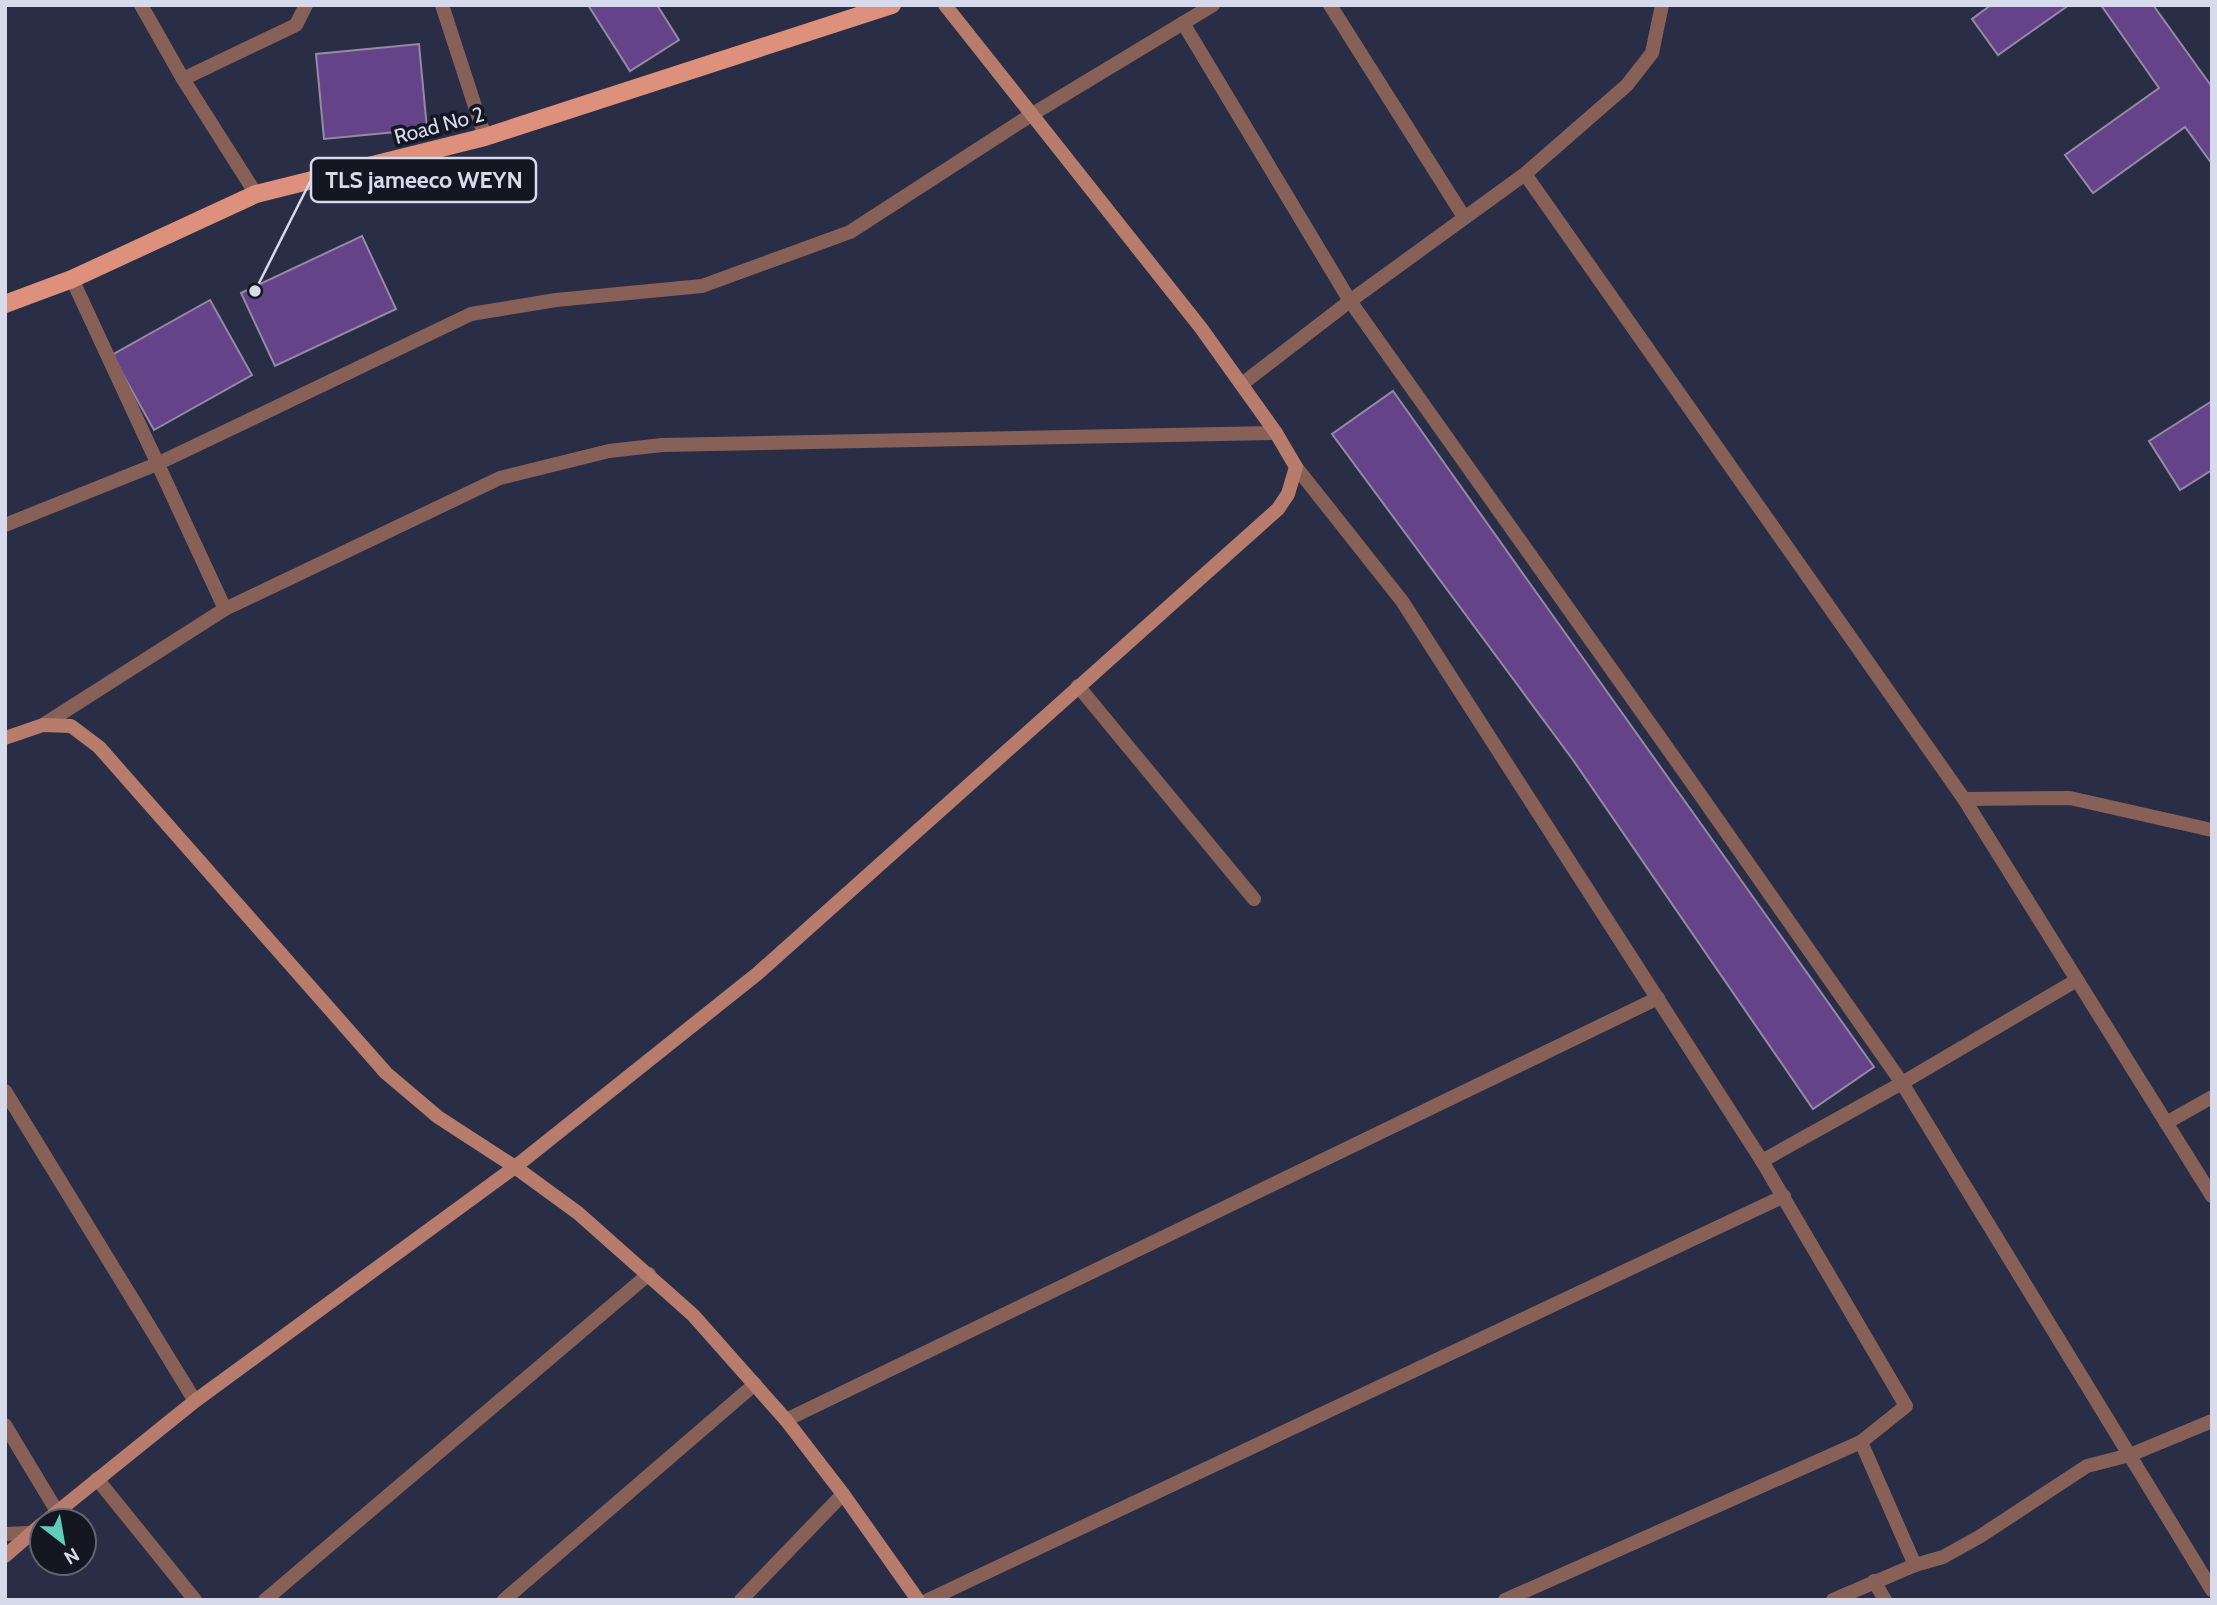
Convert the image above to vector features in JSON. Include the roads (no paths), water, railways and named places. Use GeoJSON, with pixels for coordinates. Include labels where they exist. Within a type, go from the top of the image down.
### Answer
{"type":"FeatureCollection","features":[{"type":"Feature","properties":{"kind":"main road","name":"Road No 2"},"geometry":{"type":"LineString","coordinates":[[5,304],[72,279],[256,194],[485,137],[892,5]]}},
{"type":"Feature","properties":{"kind":"street"},"geometry":{"type":"LineString","coordinates":[[141,5],[183,79],[256,194]]}},
{"type":"Feature","properties":{"kind":"street"},"geometry":{"type":"LineString","coordinates":[[183,79],[296,25],[306,5]]}},
{"type":"Feature","properties":{"kind":"street"},"geometry":{"type":"LineString","coordinates":[[442,5],[485,137]]}},
{"type":"Feature","properties":{"kind":"street"},"geometry":{"type":"LineString","coordinates":[[945,5],[1201,328],[1276,433],[1296,467],[1402,601],[1784,1196],[1906,1406],[1861,1441],[1505,1600]]}},
{"type":"Feature","properties":{"kind":"street"},"geometry":{"type":"LineString","coordinates":[[5,525],[157,464],[471,314],[556,300],[702,286],[850,232],[1031,115],[1213,5]]}},
{"type":"Feature","properties":{"kind":"street"},"geometry":{"type":"LineString","coordinates":[[1330,5],[1464,217]]}},
{"type":"Feature","properties":{"kind":"street"},"geometry":{"type":"LineString","coordinates":[[1242,384],[1350,301],[1525,174],[1628,85],[1652,53],[1662,5]]}},
{"type":"Feature","properties":{"kind":"street"},"geometry":{"type":"LineString","coordinates":[[1183,23],[1350,301],[1902,1083],[2212,1591]]}},
{"type":"Feature","properties":{"kind":"street"},"geometry":{"type":"LineString","coordinates":[[1525,174],[1964,799],[2212,1196]]}},
{"type":"Feature","properties":{"kind":"street"},"geometry":{"type":"LineString","coordinates":[[72,279],[225,609]]}},
{"type":"Feature","properties":{"kind":"street"},"geometry":{"type":"LineString","coordinates":[[5,738],[43,725],[225,609],[500,478],[609,451],[662,445],[1276,433]]}},
{"type":"Feature","properties":{"kind":"street"},"geometry":{"type":"LineString","coordinates":[[63,1507],[195,1401],[515,1167],[757,974],[1278,509],[1288,494],[1296,467]]}},
{"type":"Feature","properties":{"kind":"street"},"geometry":{"type":"LineString","coordinates":[[1078,686],[1254,899]]}},
{"type":"Feature","properties":{"kind":"street"},"geometry":{"type":"LineString","coordinates":[[43,725],[71,726],[99,747],[386,1073],[438,1117],[515,1167],[578,1213],[693,1315],[786,1420],[844,1494],[918,1600]]}},
{"type":"Feature","properties":{"kind":"street"},"geometry":{"type":"LineString","coordinates":[[1964,799],[2070,798],[2212,830]]}},
{"type":"Feature","properties":{"kind":"street"},"geometry":{"type":"LineString","coordinates":[[1762,1161],[1902,1083],[2077,980]]}},
{"type":"Feature","properties":{"kind":"street"},"geometry":{"type":"LineString","coordinates":[[786,1420],[1658,998]]}},
{"type":"Feature","properties":{"kind":"street"},"geometry":{"type":"LineString","coordinates":[[5,1091],[195,1401]]}},
{"type":"Feature","properties":{"kind":"street"},"geometry":{"type":"LineString","coordinates":[[2166,1123],[2212,1097]]}},
{"type":"Feature","properties":{"kind":"street"},"geometry":{"type":"LineString","coordinates":[[928,1600],[1784,1196]]}},
{"type":"Feature","properties":{"kind":"street"},"geometry":{"type":"LineString","coordinates":[[265,1600],[649,1274]]}},
{"type":"Feature","properties":{"kind":"street"},"geometry":{"type":"LineString","coordinates":[[504,1600],[755,1384]]}},
{"type":"Feature","properties":{"kind":"street"},"geometry":{"type":"LineString","coordinates":[[1833,1600],[1914,1565],[1943,1557],[1979,1537],[2087,1466],[2130,1455],[2212,1421]]}},
{"type":"Feature","properties":{"kind":"street"},"geometry":{"type":"LineString","coordinates":[[5,1425],[43,1507]]}},
{"type":"Feature","properties":{"kind":"street"},"geometry":{"type":"LineString","coordinates":[[1861,1441],[1914,1565]]}},
{"type":"Feature","properties":{"kind":"street"},"geometry":{"type":"LineString","coordinates":[[97,1479],[195,1600]]}},
{"type":"Feature","properties":{"kind":"street"},"geometry":{"type":"LineString","coordinates":[[741,1600],[844,1494]]}},
{"type":"Feature","properties":{"kind":"street"},"geometry":{"type":"LineString","coordinates":[[5,1534],[28,1533]]}},
{"type":"Feature","properties":{"kind":"street"},"geometry":{"type":"LineString","coordinates":[[5,1556],[28,1534]]}},
{"type":"Feature","properties":{"kind":"street"},"geometry":{"type":"LineString","coordinates":[[1874,1581],[1885,1600]]}},
{"type":"Feature","properties":{"kind":"place","name":"TLS jameeco WEYN"},"geometry":{"type":"Point","coordinates":[255,291]}}]}
